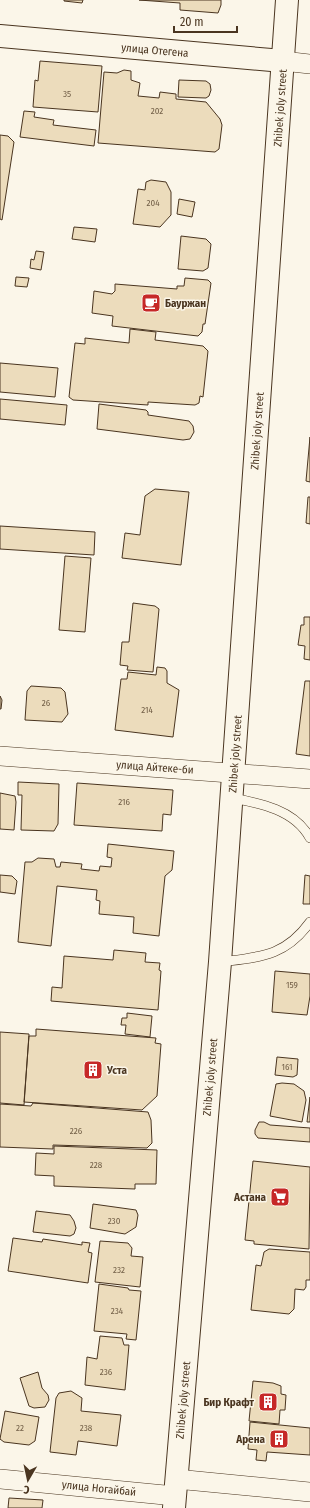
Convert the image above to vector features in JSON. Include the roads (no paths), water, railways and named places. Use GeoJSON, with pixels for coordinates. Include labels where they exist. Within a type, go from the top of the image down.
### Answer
{"type":"FeatureCollection","features":[{"type":"Feature","properties":{"kind":"main road","name":"Zhibek joly street"},"geometry":{"type":"LineString","coordinates":[[175,1494],[220,962],[287,0]]}},
{"type":"Feature","properties":{"kind":"main road","name":"улица Отегена"},"geometry":{"type":"LineString","coordinates":[[0,36],[283,61]]}},
{"type":"Feature","properties":{"kind":"street","name":"улица Отегена"},"geometry":{"type":"LineString","coordinates":[[283,61],[310,64]]}},
{"type":"Feature","properties":{"kind":"street","name":"улица Айтеке-би"},"geometry":{"type":"LineString","coordinates":[[0,756],[310,779]]}},
{"type":"Feature","properties":{"kind":"street","name":"улица Ногайбай"},"geometry":{"type":"LineString","coordinates":[[0,1479],[175,1494],[310,1492]]}},
{"type":"Feature","properties":{"kind":"lane"},"geometry":{"type":"LineString","coordinates":[[232,798],[276,808],[294,819],[310,838]]}},
{"type":"Feature","properties":{"kind":"lane"},"geometry":{"type":"LineString","coordinates":[[220,962],[266,956],[285,947],[302,934],[310,922]]}},
{"type":"Feature","properties":{"kind":"place","name":"Бауржан"},"geometry":{"type":"Point","coordinates":[151,303]}},
{"type":"Feature","properties":{"kind":"place","name":"Уста"},"geometry":{"type":"Point","coordinates":[93,1070]}},
{"type":"Feature","properties":{"kind":"place","name":"Астана"},"geometry":{"type":"Point","coordinates":[280,1197]}},
{"type":"Feature","properties":{"kind":"place","name":"Бир Крафт"},"geometry":{"type":"Point","coordinates":[268,1402]}},
{"type":"Feature","properties":{"kind":"place","name":"Арена"},"geometry":{"type":"Point","coordinates":[279,1439]}}]}
